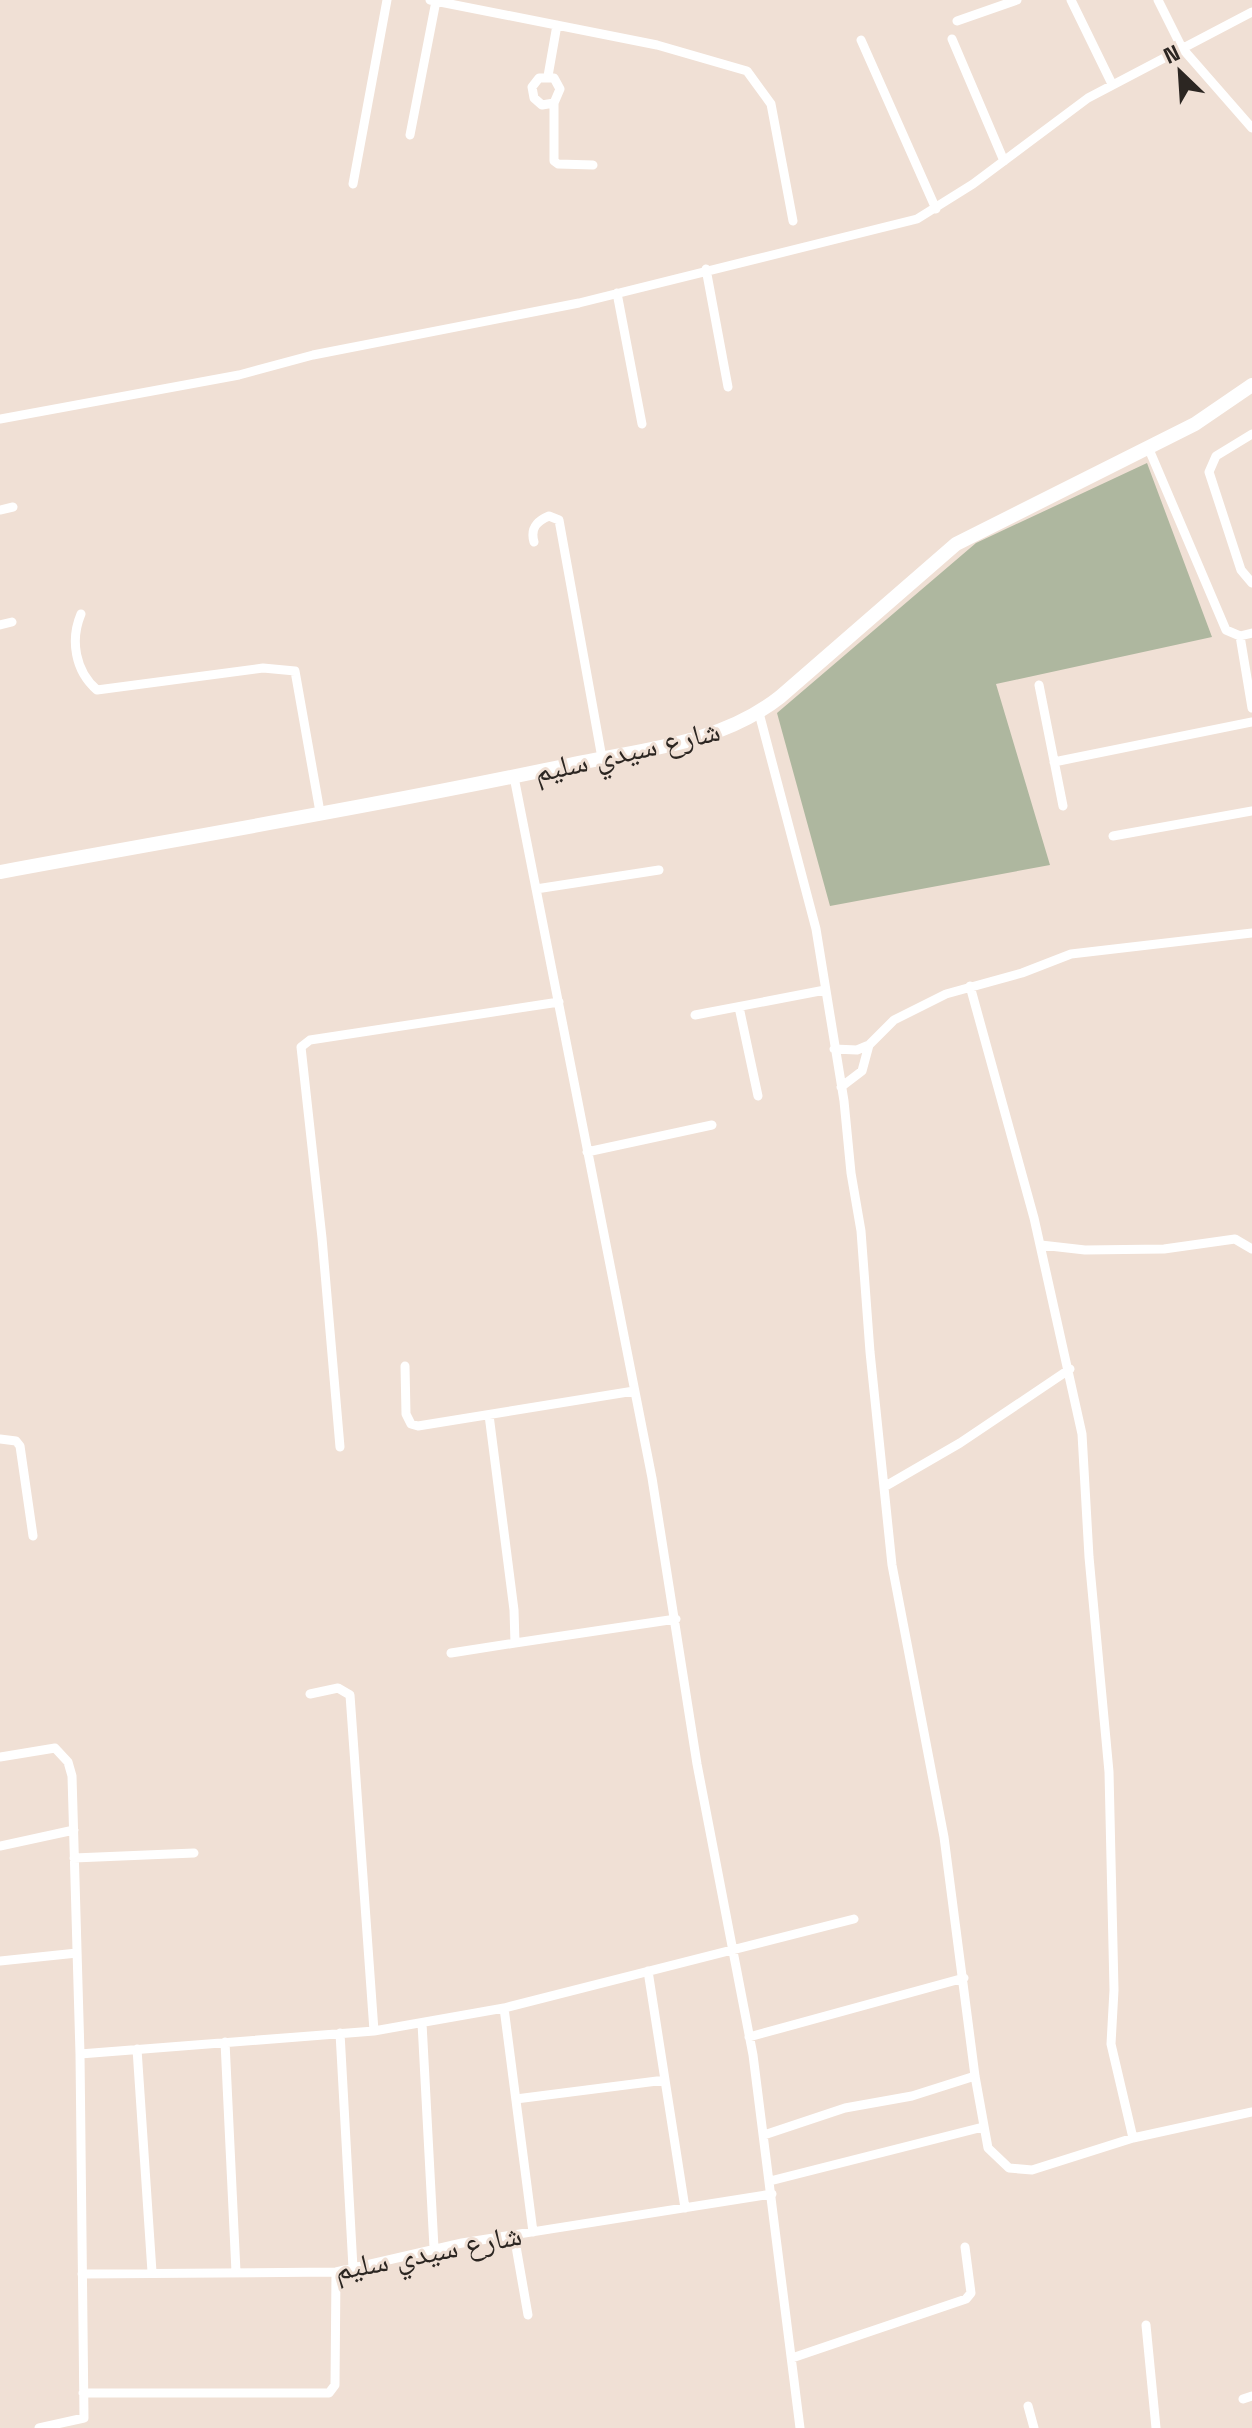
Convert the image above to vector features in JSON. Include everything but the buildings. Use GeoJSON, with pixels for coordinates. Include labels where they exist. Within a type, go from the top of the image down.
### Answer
{"type":"FeatureCollection","features":[{"type":"Feature","properties":{"kind":"main road","name":"شارع سيدي سليم"},"geometry":{"type":"LineString","coordinates":[[0,872],[514,777],[723,732],[759,713],[956,544],[1218,411],[1252,385]]}},
{"type":"Feature","properties":{"kind":"street"},"geometry":{"type":"LineString","coordinates":[[353,184],[387,0]]}},
{"type":"Feature","properties":{"kind":"street"},"geometry":{"type":"LineString","coordinates":[[957,21],[1017,0]]}},
{"type":"Feature","properties":{"kind":"street"},"geometry":{"type":"LineString","coordinates":[[1071,0],[1112,84]]}},
{"type":"Feature","properties":{"kind":"street"},"geometry":{"type":"LineString","coordinates":[[1158,0],[1182,48],[1252,128]]}},
{"type":"Feature","properties":{"kind":"street"},"geometry":{"type":"LineString","coordinates":[[410,135],[433,1],[657,45],[747,71],[771,104],[793,221]]}},
{"type":"Feature","properties":{"kind":"street"},"geometry":{"type":"LineString","coordinates":[[0,419],[239,375],[313,355],[617,293],[895,225],[936,209],[1112,84],[1252,12]]}},
{"type":"Feature","properties":{"kind":"street"},"geometry":{"type":"LineString","coordinates":[[548,76],[557,25]]}},
{"type":"Feature","properties":{"kind":"street"},"geometry":{"type":"LineString","coordinates":[[952,39],[1004,161]]}},
{"type":"Feature","properties":{"kind":"street"},"geometry":{"type":"LineString","coordinates":[[861,40],[936,209]]}},
{"type":"Feature","properties":{"kind":"street"},"geometry":{"type":"LineString","coordinates":[[554,103],[542,105],[532,93],[536,80],[548,76],[554,78],[560,89],[554,103],[554,161],[558,164],[593,165]]}},
{"type":"Feature","properties":{"kind":"street"},"geometry":{"type":"LineString","coordinates":[[706,269],[728,387]]}},
{"type":"Feature","properties":{"kind":"street"},"geometry":{"type":"LineString","coordinates":[[617,293],[642,424]]}},
{"type":"Feature","properties":{"kind":"street"},"geometry":{"type":"LineString","coordinates":[[1252,434],[1216,456],[1209,472],[1238,561],[1252,583]]}},
{"type":"Feature","properties":{"kind":"street"},"geometry":{"type":"LineString","coordinates":[[1148,447],[1226,630],[1240,636],[1252,633]]}},
{"type":"Feature","properties":{"kind":"street"},"geometry":{"type":"LineString","coordinates":[[0,510],[13,507]]}},
{"type":"Feature","properties":{"kind":"street"},"geometry":{"type":"LineString","coordinates":[[534,542],[532,535],[536,524],[549,516],[555,517],[562,533],[602,758]]}},
{"type":"Feature","properties":{"kind":"street"},"geometry":{"type":"LineString","coordinates":[[1238,561],[1252,558]]}},
{"type":"Feature","properties":{"kind":"street"},"geometry":{"type":"LineString","coordinates":[[81,614],[75,649],[86,678],[97,690],[263,668],[295,671],[320,812]]}},
{"type":"Feature","properties":{"kind":"street"},"geometry":{"type":"LineString","coordinates":[[0,625],[12,622]]}},
{"type":"Feature","properties":{"kind":"street"},"geometry":{"type":"LineString","coordinates":[[1240,636],[1252,708]]}},
{"type":"Feature","properties":{"kind":"street"},"geometry":{"type":"LineString","coordinates":[[1039,685],[1063,806]]}},
{"type":"Feature","properties":{"kind":"street"},"geometry":{"type":"LineString","coordinates":[[759,713],[816,929],[861,1231],[884,1487],[900,1621],[944,1837],[983,2127],[994,2157],[1019,2170],[1046,2167],[1133,2138],[1252,2112]]}},
{"type":"Feature","properties":{"kind":"street"},"geometry":{"type":"LineString","coordinates":[[1054,762],[1252,722]]}},
{"type":"Feature","properties":{"kind":"street"},"geometry":{"type":"LineString","coordinates":[[514,777],[634,1391],[676,1619],[697,1764],[749,2037],[772,2194],[800,2428]]}},
{"type":"Feature","properties":{"kind":"street"},"geometry":{"type":"LineString","coordinates":[[1113,836],[1252,811]]}},
{"type":"Feature","properties":{"kind":"street"},"geometry":{"type":"LineString","coordinates":[[536,889],[659,870]]}},
{"type":"Feature","properties":{"kind":"street"},"geometry":{"type":"LineString","coordinates":[[834,1049],[847,1052],[869,1045],[909,1012],[970,986],[1097,949],[1252,933]]}},
{"type":"Feature","properties":{"kind":"street"},"geometry":{"type":"LineString","coordinates":[[970,986],[1041,1245],[1082,1434],[1089,1557],[1106,1711],[1113,1967],[1111,2044],[1133,2138]]}},
{"type":"Feature","properties":{"kind":"street"},"geometry":{"type":"LineString","coordinates":[[695,1015],[825,990]]}},
{"type":"Feature","properties":{"kind":"street"},"geometry":{"type":"LineString","coordinates":[[340,1447],[301,1047],[310,1040],[559,1002]]}},
{"type":"Feature","properties":{"kind":"street"},"geometry":{"type":"LineString","coordinates":[[739,1007],[758,1096]]}},
{"type":"Feature","properties":{"kind":"street"},"geometry":{"type":"LineString","coordinates":[[841,1087],[862,1071],[869,1045]]}},
{"type":"Feature","properties":{"kind":"street"},"geometry":{"type":"LineString","coordinates":[[587,1152],[712,1125]]}},
{"type":"Feature","properties":{"kind":"street"},"geometry":{"type":"LineString","coordinates":[[1041,1245],[1085,1250],[1164,1249],[1235,1239],[1252,1249]]}},
{"type":"Feature","properties":{"kind":"street"},"geometry":{"type":"LineString","coordinates":[[405,1366],[406,1414],[411,1424],[428,1425],[634,1391]]}},
{"type":"Feature","properties":{"kind":"street"},"geometry":{"type":"LineString","coordinates":[[884,1487],[960,1443],[1070,1369]]}},
{"type":"Feature","properties":{"kind":"street"},"geometry":{"type":"LineString","coordinates":[[489,1415],[514,1610],[515,1643]]}},
{"type":"Feature","properties":{"kind":"street"},"geometry":{"type":"LineString","coordinates":[[0,1439],[16,1441],[20,1446],[33,1536]]}},
{"type":"Feature","properties":{"kind":"street"},"geometry":{"type":"LineString","coordinates":[[451,1653],[676,1619]]}},
{"type":"Feature","properties":{"kind":"street"},"geometry":{"type":"LineString","coordinates":[[310,1694],[338,1688],[350,1695],[374,2031]]}},
{"type":"Feature","properties":{"kind":"street"},"geometry":{"type":"LineString","coordinates":[[0,1757],[44,1747],[55,1748],[62,1754],[72,1776],[80,2054],[84,2423],[39,2428]]}},
{"type":"Feature","properties":{"kind":"street"},"geometry":{"type":"LineString","coordinates":[[0,1846],[74,1830]]}},
{"type":"Feature","properties":{"kind":"street"},"geometry":{"type":"LineString","coordinates":[[74,1858],[194,1853]]}},
{"type":"Feature","properties":{"kind":"street"},"geometry":{"type":"LineString","coordinates":[[80,2054],[374,2031],[422,2023],[504,2008],[854,1919]]}},
{"type":"Feature","properties":{"kind":"street"},"geometry":{"type":"LineString","coordinates":[[0,1961],[77,1953]]}},
{"type":"Feature","properties":{"kind":"street"},"geometry":{"type":"LineString","coordinates":[[648,1971],[685,2208]]}},
{"type":"Feature","properties":{"kind":"street"},"geometry":{"type":"LineString","coordinates":[[749,2037],[964,1978]]}},
{"type":"Feature","properties":{"kind":"street"},"geometry":{"type":"LineString","coordinates":[[504,2008],[533,2232]]}},
{"type":"Feature","properties":{"kind":"street"},"geometry":{"type":"LineString","coordinates":[[422,2023],[434,2248]]}},
{"type":"Feature","properties":{"kind":"street"},"geometry":{"type":"LineString","coordinates":[[340,2033],[353,2268]]}},
{"type":"Feature","properties":{"kind":"street"},"geometry":{"type":"LineString","coordinates":[[225,2042],[236,2272]]}},
{"type":"Feature","properties":{"kind":"street"},"geometry":{"type":"LineString","coordinates":[[137,2049],[152,2272]]}},
{"type":"Feature","properties":{"kind":"street"},"geometry":{"type":"LineString","coordinates":[[764,2135],[845,2108],[912,2096],[975,2076]]}},
{"type":"Feature","properties":{"kind":"street"},"geometry":{"type":"LineString","coordinates":[[516,2099],[665,2080]]}},
{"type":"Feature","properties":{"kind":"street"},"geometry":{"type":"LineString","coordinates":[[770,2181],[983,2127]]}},
{"type":"Feature","properties":{"kind":"street","name":"شارع سيدي سليم"},"geometry":{"type":"LineString","coordinates":[[82,2274],[336,2272],[434,2248],[772,2194]]}},
{"type":"Feature","properties":{"kind":"street"},"geometry":{"type":"LineString","coordinates":[[514,2235],[528,2315]]}},
{"type":"Feature","properties":{"kind":"street"},"geometry":{"type":"LineString","coordinates":[[792,2358],[966,2299],[971,2293],[965,2247]]}},
{"type":"Feature","properties":{"kind":"street"},"geometry":{"type":"LineString","coordinates":[[83,2393],[329,2393],[335,2385],[336,2272]]}},
{"type":"Feature","properties":{"kind":"street"},"geometry":{"type":"LineString","coordinates":[[1146,2325],[1156,2428]]}},
{"type":"Feature","properties":{"kind":"street"},"geometry":{"type":"LineString","coordinates":[[1028,2406],[1034,2428]]}},
{"type":"Feature","properties":{"kind":"green space"},"geometry":{"type":"Polygon","coordinates":[[[1147,463],[1212,637],[996,684],[1050,865],[830,906],[777,713],[976,543],[1147,463]]]}}]}
